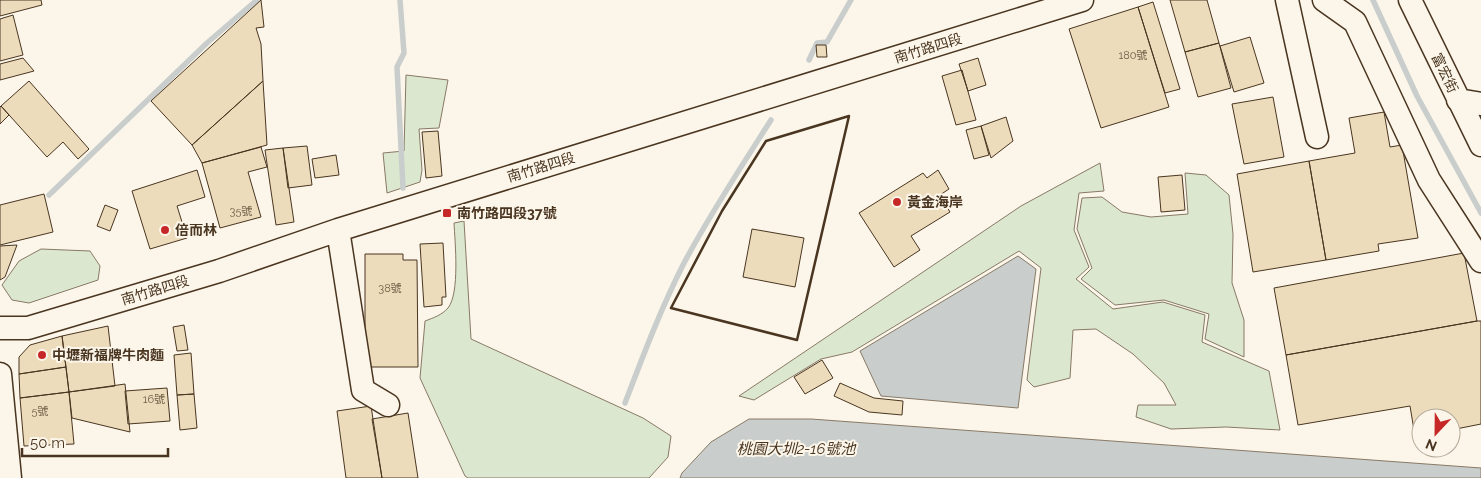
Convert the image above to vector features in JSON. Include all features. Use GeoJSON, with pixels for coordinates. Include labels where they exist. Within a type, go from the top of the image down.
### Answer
{"type":"FeatureCollection","features":[{"type":"Feature","properties":{"kind":"street","name":"南竹路四段"},"geometry":{"type":"LineString","coordinates":[[0,328],[28,328],[219,271],[338,230],[1082,0]]}},
{"type":"Feature","properties":{"kind":"street"},"geometry":{"type":"LineString","coordinates":[[1287,0],[1317,137]]}},
{"type":"Feature","properties":{"kind":"street"},"geometry":{"type":"LineString","coordinates":[[1324,0],[1355,22],[1429,180],[1481,261]]}},
{"type":"Feature","properties":{"kind":"street","name":"富宏街"},"geometry":{"type":"LineString","coordinates":[[1410,0],[1481,145]]}},
{"type":"Feature","properties":{"kind":"street"},"geometry":{"type":"LineString","coordinates":[[1458,100],[1481,104]]}},
{"type":"Feature","properties":{"kind":"street"},"geometry":{"type":"LineString","coordinates":[[338,230],[362,390],[388,405]]}},
{"type":"Feature","properties":{"kind":"street"},"geometry":{"type":"LineString","coordinates":[[0,374],[10,478]]}},
{"type":"Feature","properties":{"kind":"green space"},"geometry":{"type":"Polygon","coordinates":[[[406,75],[448,80],[439,128],[419,129],[422,170],[420,182],[387,193],[383,153],[404,151],[406,75]]]}},
{"type":"Feature","properties":{"kind":"green space"},"geometry":{"type":"Polygon","coordinates":[[[1100,163],[1104,191],[1079,193],[1074,230],[1089,267],[1076,279],[1113,309],[1163,302],[1205,315],[1202,342],[1269,371],[1280,430],[1226,427],[1171,429],[1136,417],[1138,405],[1176,405],[1164,383],[1133,354],[1096,329],[1073,330],[1070,378],[1034,387],[1027,380],[1041,268],[1019,251],[852,352],[821,359],[754,400],[739,396],[1021,206],[1100,163]]]}},
{"type":"Feature","properties":{"kind":"green space"},"geometry":{"type":"Polygon","coordinates":[[[1185,173],[1206,175],[1229,195],[1233,234],[1232,283],[1244,320],[1244,357],[1205,339],[1209,314],[1164,300],[1115,305],[1081,279],[1092,268],[1077,229],[1082,198],[1102,197],[1122,212],[1151,217],[1188,214],[1185,173]]]}},
{"type":"Feature","properties":{"kind":"green space"},"geometry":{"type":"Polygon","coordinates":[[[464,221],[471,339],[643,418],[671,436],[668,457],[649,478],[468,478],[465,476],[420,378],[425,321],[443,313],[452,301],[456,267],[454,223],[464,221]]]}},
{"type":"Feature","properties":{"kind":"green space"},"geometry":{"type":"Polygon","coordinates":[[[41,249],[90,251],[100,266],[98,280],[29,303],[12,300],[2,285],[19,261],[41,249]]]}},
{"type":"Feature","properties":{"kind":"water"},"geometry":{"type":"Polygon","coordinates":[[[1018,256],[1036,269],[1018,408],[881,396],[860,351],[1018,256]]]}},
{"type":"Feature","properties":{"kind":"water","name":"桃園大圳2-16號池"},"geometry":{"type":"Polygon","coordinates":[[[749,419],[811,419],[1481,468],[1481,478],[680,478],[682,473],[711,442],[749,419]]]}},
{"type":"Feature","properties":{"kind":"building"},"geometry":{"type":"Polygon","coordinates":[[[0,0],[41,0],[42,5],[0,16],[0,0]]]}},
{"type":"Feature","properties":{"kind":"building"},"geometry":{"type":"Polygon","coordinates":[[[261,0],[264,27],[256,28],[261,44],[263,81],[192,145],[151,101],[261,0]]]}},
{"type":"Feature","properties":{"kind":"building"},"geometry":{"type":"Polygon","coordinates":[[[1170,0],[1207,0],[1219,43],[1185,52],[1170,0]]]}},
{"type":"Feature","properties":{"kind":"building"},"geometry":{"type":"Polygon","coordinates":[[[1153,2],[1180,89],[1165,93],[1138,7],[1153,2]]]}},
{"type":"Feature","properties":{"kind":"building"},"geometry":{"type":"Polygon","coordinates":[[[1138,7],[1169,107],[1101,128],[1069,29],[1138,7]]]}},
{"type":"Feature","properties":{"kind":"building"},"geometry":{"type":"Polygon","coordinates":[[[13,15],[23,55],[0,61],[0,19],[13,15]]]}},
{"type":"Feature","properties":{"kind":"building"},"geometry":{"type":"Polygon","coordinates":[[[1250,37],[1264,83],[1234,92],[1220,46],[1250,37]]]}},
{"type":"Feature","properties":{"kind":"building"},"geometry":{"type":"Polygon","coordinates":[[[1219,43],[1231,88],[1198,97],[1185,52],[1219,43]]]}},
{"type":"Feature","properties":{"kind":"building"},"geometry":{"type":"Polygon","coordinates":[[[816,45],[826,45],[827,57],[817,57],[816,45]]]}},
{"type":"Feature","properties":{"kind":"building"},"geometry":{"type":"Polygon","coordinates":[[[23,58],[34,71],[0,80],[0,64],[23,58]]]}},
{"type":"Feature","properties":{"kind":"building"},"geometry":{"type":"Polygon","coordinates":[[[978,58],[986,85],[968,91],[959,64],[978,58]]]}},
{"type":"Feature","properties":{"kind":"building"},"geometry":{"type":"Polygon","coordinates":[[[962,70],[976,120],[956,125],[942,76],[962,70]]]}},
{"type":"Feature","properties":{"kind":"building"},"geometry":{"type":"Polygon","coordinates":[[[29,81],[89,149],[78,159],[63,142],[47,157],[1,106],[29,81]]]}},
{"type":"Feature","properties":{"kind":"building"},"geometry":{"type":"Polygon","coordinates":[[[263,81],[267,145],[202,163],[192,145],[263,81]]]}},
{"type":"Feature","properties":{"kind":"building"},"geometry":{"type":"Polygon","coordinates":[[[1273,97],[1284,157],[1244,164],[1232,104],[1273,97]]]}},
{"type":"Feature","properties":{"kind":"building"},"geometry":{"type":"Polygon","coordinates":[[[0,107],[9,115],[0,124],[0,107]]]}},
{"type":"Feature","properties":{"kind":"building"},"geometry":{"type":"Polygon","coordinates":[[[1384,112],[1390,147],[1402,145],[1418,238],[1378,244],[1379,251],[1326,260],[1309,161],[1355,153],[1349,118],[1384,112]]]}},
{"type":"Feature","properties":{"kind":"building"},"geometry":{"type":"Polygon","coordinates":[[[1006,117],[1013,141],[991,158],[981,126],[1006,117]]]}},
{"type":"Feature","properties":{"kind":"building"},"geometry":{"type":"Polygon","coordinates":[[[981,126],[989,155],[974,159],[966,130],[981,126]]]}},
{"type":"Feature","properties":{"kind":"building"},"geometry":{"type":"Polygon","coordinates":[[[438,131],[442,176],[426,178],[422,132],[438,131]]]}},
{"type":"Feature","properties":{"kind":"building"},"geometry":{"type":"Polygon","coordinates":[[[307,146],[312,185],[288,188],[283,148],[307,146]]]}},
{"type":"Feature","properties":{"kind":"building"},"geometry":{"type":"Polygon","coordinates":[[[261,147],[267,167],[248,172],[261,217],[220,228],[202,163],[261,147]]]}},
{"type":"Feature","properties":{"kind":"building"},"geometry":{"type":"Polygon","coordinates":[[[283,148],[294,222],[276,225],[265,150],[283,148]]]}},
{"type":"Feature","properties":{"kind":"building"},"geometry":{"type":"Polygon","coordinates":[[[336,155],[339,175],[315,178],[312,159],[336,155]]]}},
{"type":"Feature","properties":{"kind":"building"},"geometry":{"type":"Polygon","coordinates":[[[1309,161],[1326,260],[1253,272],[1237,174],[1309,161]]]}},
{"type":"Feature","properties":{"kind":"building"},"geometry":{"type":"Polygon","coordinates":[[[197,170],[205,197],[177,206],[187,238],[150,249],[132,191],[197,170]]]}},
{"type":"Feature","properties":{"kind":"building"},"geometry":{"type":"Polygon","coordinates":[[[938,170],[949,189],[940,195],[950,212],[911,236],[920,250],[894,267],[859,213],[923,173],[927,178],[938,170]]]}},
{"type":"Feature","properties":{"kind":"building"},"geometry":{"type":"Polygon","coordinates":[[[1182,175],[1185,210],[1161,212],[1158,177],[1182,175]]]}},
{"type":"Feature","properties":{"kind":"building"},"geometry":{"type":"Polygon","coordinates":[[[44,194],[53,232],[0,245],[0,205],[44,194]]]}},
{"type":"Feature","properties":{"kind":"building"},"geometry":{"type":"Polygon","coordinates":[[[105,205],[118,210],[110,231],[97,226],[105,205]]]}},
{"type":"Feature","properties":{"kind":"building"},"geometry":{"type":"Polygon","coordinates":[[[752,229],[804,238],[795,287],[743,277],[752,229]]]}},
{"type":"Feature","properties":{"kind":"building"},"geometry":{"type":"Polygon","coordinates":[[[443,243],[446,297],[442,297],[442,305],[424,307],[420,244],[443,243]]]}},
{"type":"Feature","properties":{"kind":"building"},"geometry":{"type":"Polygon","coordinates":[[[17,245],[5,277],[0,280],[0,246],[17,245]]]}},
{"type":"Feature","properties":{"kind":"building"},"geometry":{"type":"Polygon","coordinates":[[[1464,253],[1477,321],[1286,355],[1274,288],[1464,253]]]}},
{"type":"Feature","properties":{"kind":"building"},"geometry":{"type":"Polygon","coordinates":[[[365,254],[403,254],[403,260],[417,260],[418,367],[365,367],[365,254]]]}},
{"type":"Feature","properties":{"kind":"building"},"geometry":{"type":"Polygon","coordinates":[[[1481,321],[1481,424],[1461,428],[1461,408],[1411,408],[1411,412],[1410,406],[1298,425],[1286,355],[1481,321]]]}},
{"type":"Feature","properties":{"kind":"building"},"geometry":{"type":"Polygon","coordinates":[[[184,325],[188,350],[177,351],[173,327],[184,325]]]}},
{"type":"Feature","properties":{"kind":"building"},"geometry":{"type":"Polygon","coordinates":[[[108,326],[115,386],[69,392],[62,336],[108,326]]]}},
{"type":"Feature","properties":{"kind":"building"},"geometry":{"type":"Polygon","coordinates":[[[62,336],[66,367],[19,374],[19,357],[30,345],[62,336]]]}},
{"type":"Feature","properties":{"kind":"building"},"geometry":{"type":"Polygon","coordinates":[[[191,353],[194,394],[177,395],[174,355],[191,353]]]}},
{"type":"Feature","properties":{"kind":"building"},"geometry":{"type":"Polygon","coordinates":[[[822,360],[833,378],[805,394],[794,377],[822,360]]]}},
{"type":"Feature","properties":{"kind":"building"},"geometry":{"type":"Polygon","coordinates":[[[66,367],[69,392],[20,398],[19,374],[66,367]]]}},
{"type":"Feature","properties":{"kind":"building"},"geometry":{"type":"Polygon","coordinates":[[[840,383],[874,398],[903,401],[902,415],[869,412],[834,396],[840,383]]]}},
{"type":"Feature","properties":{"kind":"building"},"geometry":{"type":"Polygon","coordinates":[[[125,384],[130,432],[72,418],[69,392],[125,384]]]}},
{"type":"Feature","properties":{"kind":"building"},"geometry":{"type":"Polygon","coordinates":[[[167,388],[170,421],[128,424],[125,391],[167,388]]]}},
{"type":"Feature","properties":{"kind":"building"},"geometry":{"type":"Polygon","coordinates":[[[69,392],[74,444],[24,446],[20,398],[69,392]]]}},
{"type":"Feature","properties":{"kind":"building"},"geometry":{"type":"Polygon","coordinates":[[[194,394],[197,428],[180,430],[177,395],[194,394]]]}},
{"type":"Feature","properties":{"kind":"building"},"geometry":{"type":"Polygon","coordinates":[[[371,406],[382,478],[346,478],[337,411],[371,406]]]}},
{"type":"Feature","properties":{"kind":"building"},"geometry":{"type":"Polygon","coordinates":[[[408,413],[418,478],[382,478],[372,419],[408,413]]]}},
{"type":"Feature","properties":{"kind":"waterway"},"geometry":{"type":"LineString","coordinates":[[49,195],[207,43],[257,0]]}},
{"type":"Feature","properties":{"kind":"waterway"},"geometry":{"type":"LineString","coordinates":[[400,0],[404,53],[397,67],[403,188]]}},
{"type":"Feature","properties":{"kind":"waterway"},"geometry":{"type":"LineString","coordinates":[[809,60],[817,43],[827,42],[851,0]]}},
{"type":"Feature","properties":{"kind":"waterway"},"geometry":{"type":"LineString","coordinates":[[1373,0],[1417,96],[1481,213]]}},
{"type":"Feature","properties":{"kind":"waterway"},"geometry":{"type":"LineString","coordinates":[[625,403],[660,315],[684,263],[715,209],[771,120]]}},
{"type":"Feature","properties":{"kind":"wall"},"geometry":{"type":"LineString","coordinates":[[849,116],[797,340],[671,308],[722,211],[766,141],[849,116]]}},
{"type":"Feature","properties":{"kind":"place","name":"黃金海岸"},"geometry":{"type":"Point","coordinates":[897,202]}},
{"type":"Feature","properties":{"kind":"place","name":"南竹路四段37號"},"geometry":{"type":"Point","coordinates":[447,213]}},
{"type":"Feature","properties":{"kind":"place","name":"倍而林"},"geometry":{"type":"Point","coordinates":[165,230]}},
{"type":"Feature","properties":{"kind":"place","name":"中壢新福牌牛肉麵"},"geometry":{"type":"Point","coordinates":[42,355]}}]}
